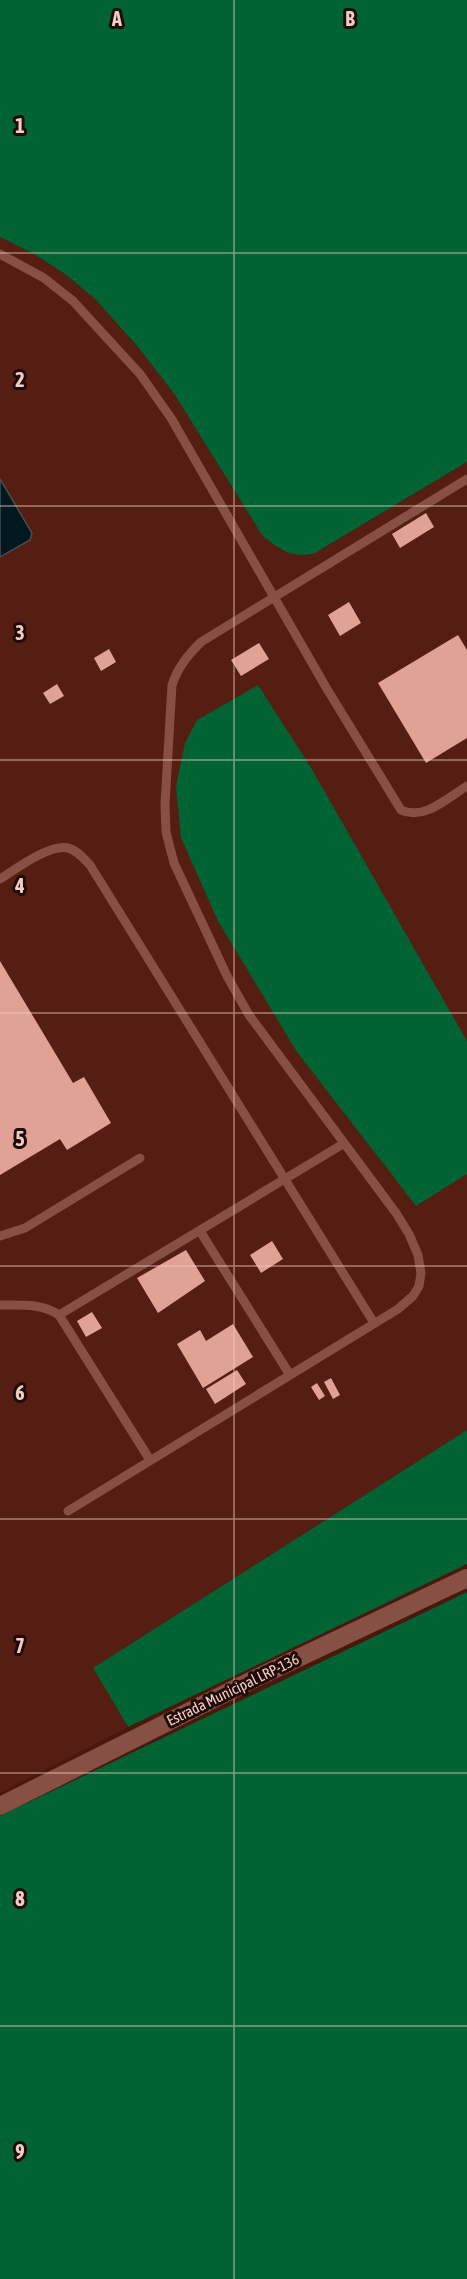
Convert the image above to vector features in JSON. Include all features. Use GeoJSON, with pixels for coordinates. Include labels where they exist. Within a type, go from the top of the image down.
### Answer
{"type":"FeatureCollection","features":[{"type":"Feature","properties":{"kind":"street","name":"Estrada Municipal LRP-136"},"geometry":{"type":"LineString","coordinates":[[0,1806],[252,1680],[467,1578]]}},
{"type":"Feature","properties":{"kind":"lane"},"geometry":{"type":"LineString","coordinates":[[0,254],[44,278],[74,301],[140,374],[171,418],[274,599],[400,810],[411,815],[423,813],[467,786]]}},
{"type":"Feature","properties":{"kind":"lane"},"geometry":{"type":"LineString","coordinates":[[68,1510],[374,1323],[413,1296],[419,1286],[422,1273],[418,1255],[396,1213],[343,1144],[240,1000],[174,863],[166,832],[165,785],[172,685],[176,672],[188,655],[201,642],[467,479]]}},
{"type":"Feature","properties":{"kind":"lane"},"geometry":{"type":"LineString","coordinates":[[0,879],[47,851],[59,848],[77,852],[90,865],[374,1323]]}},
{"type":"Feature","properties":{"kind":"lane"},"geometry":{"type":"LineString","coordinates":[[59,1315],[343,1144]]}},
{"type":"Feature","properties":{"kind":"lane"},"geometry":{"type":"LineString","coordinates":[[0,1236],[26,1228],[140,1158]]}},
{"type":"Feature","properties":{"kind":"lane"},"geometry":{"type":"LineString","coordinates":[[200,1231],[290,1375]]}},
{"type":"Feature","properties":{"kind":"lane"},"geometry":{"type":"LineString","coordinates":[[0,1305],[41,1307],[51,1309],[59,1315],[150,1460]]}},
{"type":"Feature","properties":{"kind":"shaded area"},"geometry":{"type":"Polygon","coordinates":[[[0,237],[34,254],[65,274],[95,299],[138,347],[175,395],[262,535],[315,553],[467,462],[467,1430],[94,1668],[128,1727],[0,1793],[0,237]]]}},
{"type":"Feature","properties":{"kind":"green space"},"geometry":{"type":"Polygon","coordinates":[[[0,0],[467,0],[467,462],[315,553],[300,555],[287,552],[262,535],[175,395],[138,347],[95,299],[65,274],[34,254],[0,237],[0,0]]]}},
{"type":"Feature","properties":{"kind":"green space"},"geometry":{"type":"Polygon","coordinates":[[[258,685],[310,766],[467,1041],[467,1174],[416,1206],[297,1052],[218,921],[181,838],[176,786],[185,743],[197,720],[258,685]]]}},
{"type":"Feature","properties":{"kind":"green space"},"geometry":{"type":"Polygon","coordinates":[[[467,1430],[467,1564],[128,1727],[93,1668],[467,1430]]]}},
{"type":"Feature","properties":{"kind":"green space"},"geometry":{"type":"Polygon","coordinates":[[[467,1592],[467,2279],[0,2279],[0,1816],[467,1592]]]}},
{"type":"Feature","properties":{"kind":"water"},"geometry":{"type":"Polygon","coordinates":[[[0,479],[32,533],[30,540],[0,557],[0,479]]]}},
{"type":"Feature","properties":{"kind":"building"},"geometry":{"type":"Polygon","coordinates":[[[426,513],[434,527],[400,548],[392,534],[426,513]]]}},
{"type":"Feature","properties":{"kind":"building"},"geometry":{"type":"Polygon","coordinates":[[[349,602],[361,623],[340,636],[328,615],[349,602]]]}},
{"type":"Feature","properties":{"kind":"building"},"geometry":{"type":"Polygon","coordinates":[[[458,635],[467,650],[467,738],[426,763],[378,683],[458,635]]]}},
{"type":"Feature","properties":{"kind":"building"},"geometry":{"type":"Polygon","coordinates":[[[259,643],[269,659],[241,676],[231,660],[259,643]]]}},
{"type":"Feature","properties":{"kind":"building"},"geometry":{"type":"Polygon","coordinates":[[[109,649],[116,662],[101,671],[94,658],[109,649]]]}},
{"type":"Feature","properties":{"kind":"building"},"geometry":{"type":"Polygon","coordinates":[[[57,684],[64,696],[50,704],[43,693],[57,684]]]}},
{"type":"Feature","properties":{"kind":"building"},"geometry":{"type":"Polygon","coordinates":[[[0,961],[73,1083],[84,1077],[111,1123],[67,1150],[60,1139],[0,1175],[0,961]]]}},
{"type":"Feature","properties":{"kind":"building"},"geometry":{"type":"Polygon","coordinates":[[[272,1241],[283,1259],[261,1273],[250,1255],[272,1241]]]}},
{"type":"Feature","properties":{"kind":"building"},"geometry":{"type":"Polygon","coordinates":[[[186,1250],[205,1281],[158,1313],[137,1278],[186,1250]]]}},
{"type":"Feature","properties":{"kind":"building"},"geometry":{"type":"Polygon","coordinates":[[[92,1312],[102,1328],[86,1337],[77,1321],[92,1312]]]}},
{"type":"Feature","properties":{"kind":"building"},"geometry":{"type":"Polygon","coordinates":[[[233,1324],[253,1357],[203,1388],[177,1344],[200,1330],[206,1341],[233,1324]]]}},
{"type":"Feature","properties":{"kind":"building"},"geometry":{"type":"Polygon","coordinates":[[[237,1370],[246,1384],[215,1404],[206,1389],[237,1370]]]}},
{"type":"Feature","properties":{"kind":"building"},"geometry":{"type":"Polygon","coordinates":[[[331,1378],[340,1395],[333,1399],[324,1382],[331,1378]]]}},
{"type":"Feature","properties":{"kind":"building"},"geometry":{"type":"Polygon","coordinates":[[[317,1383],[325,1396],[319,1400],[311,1387],[317,1383]]]}}]}
